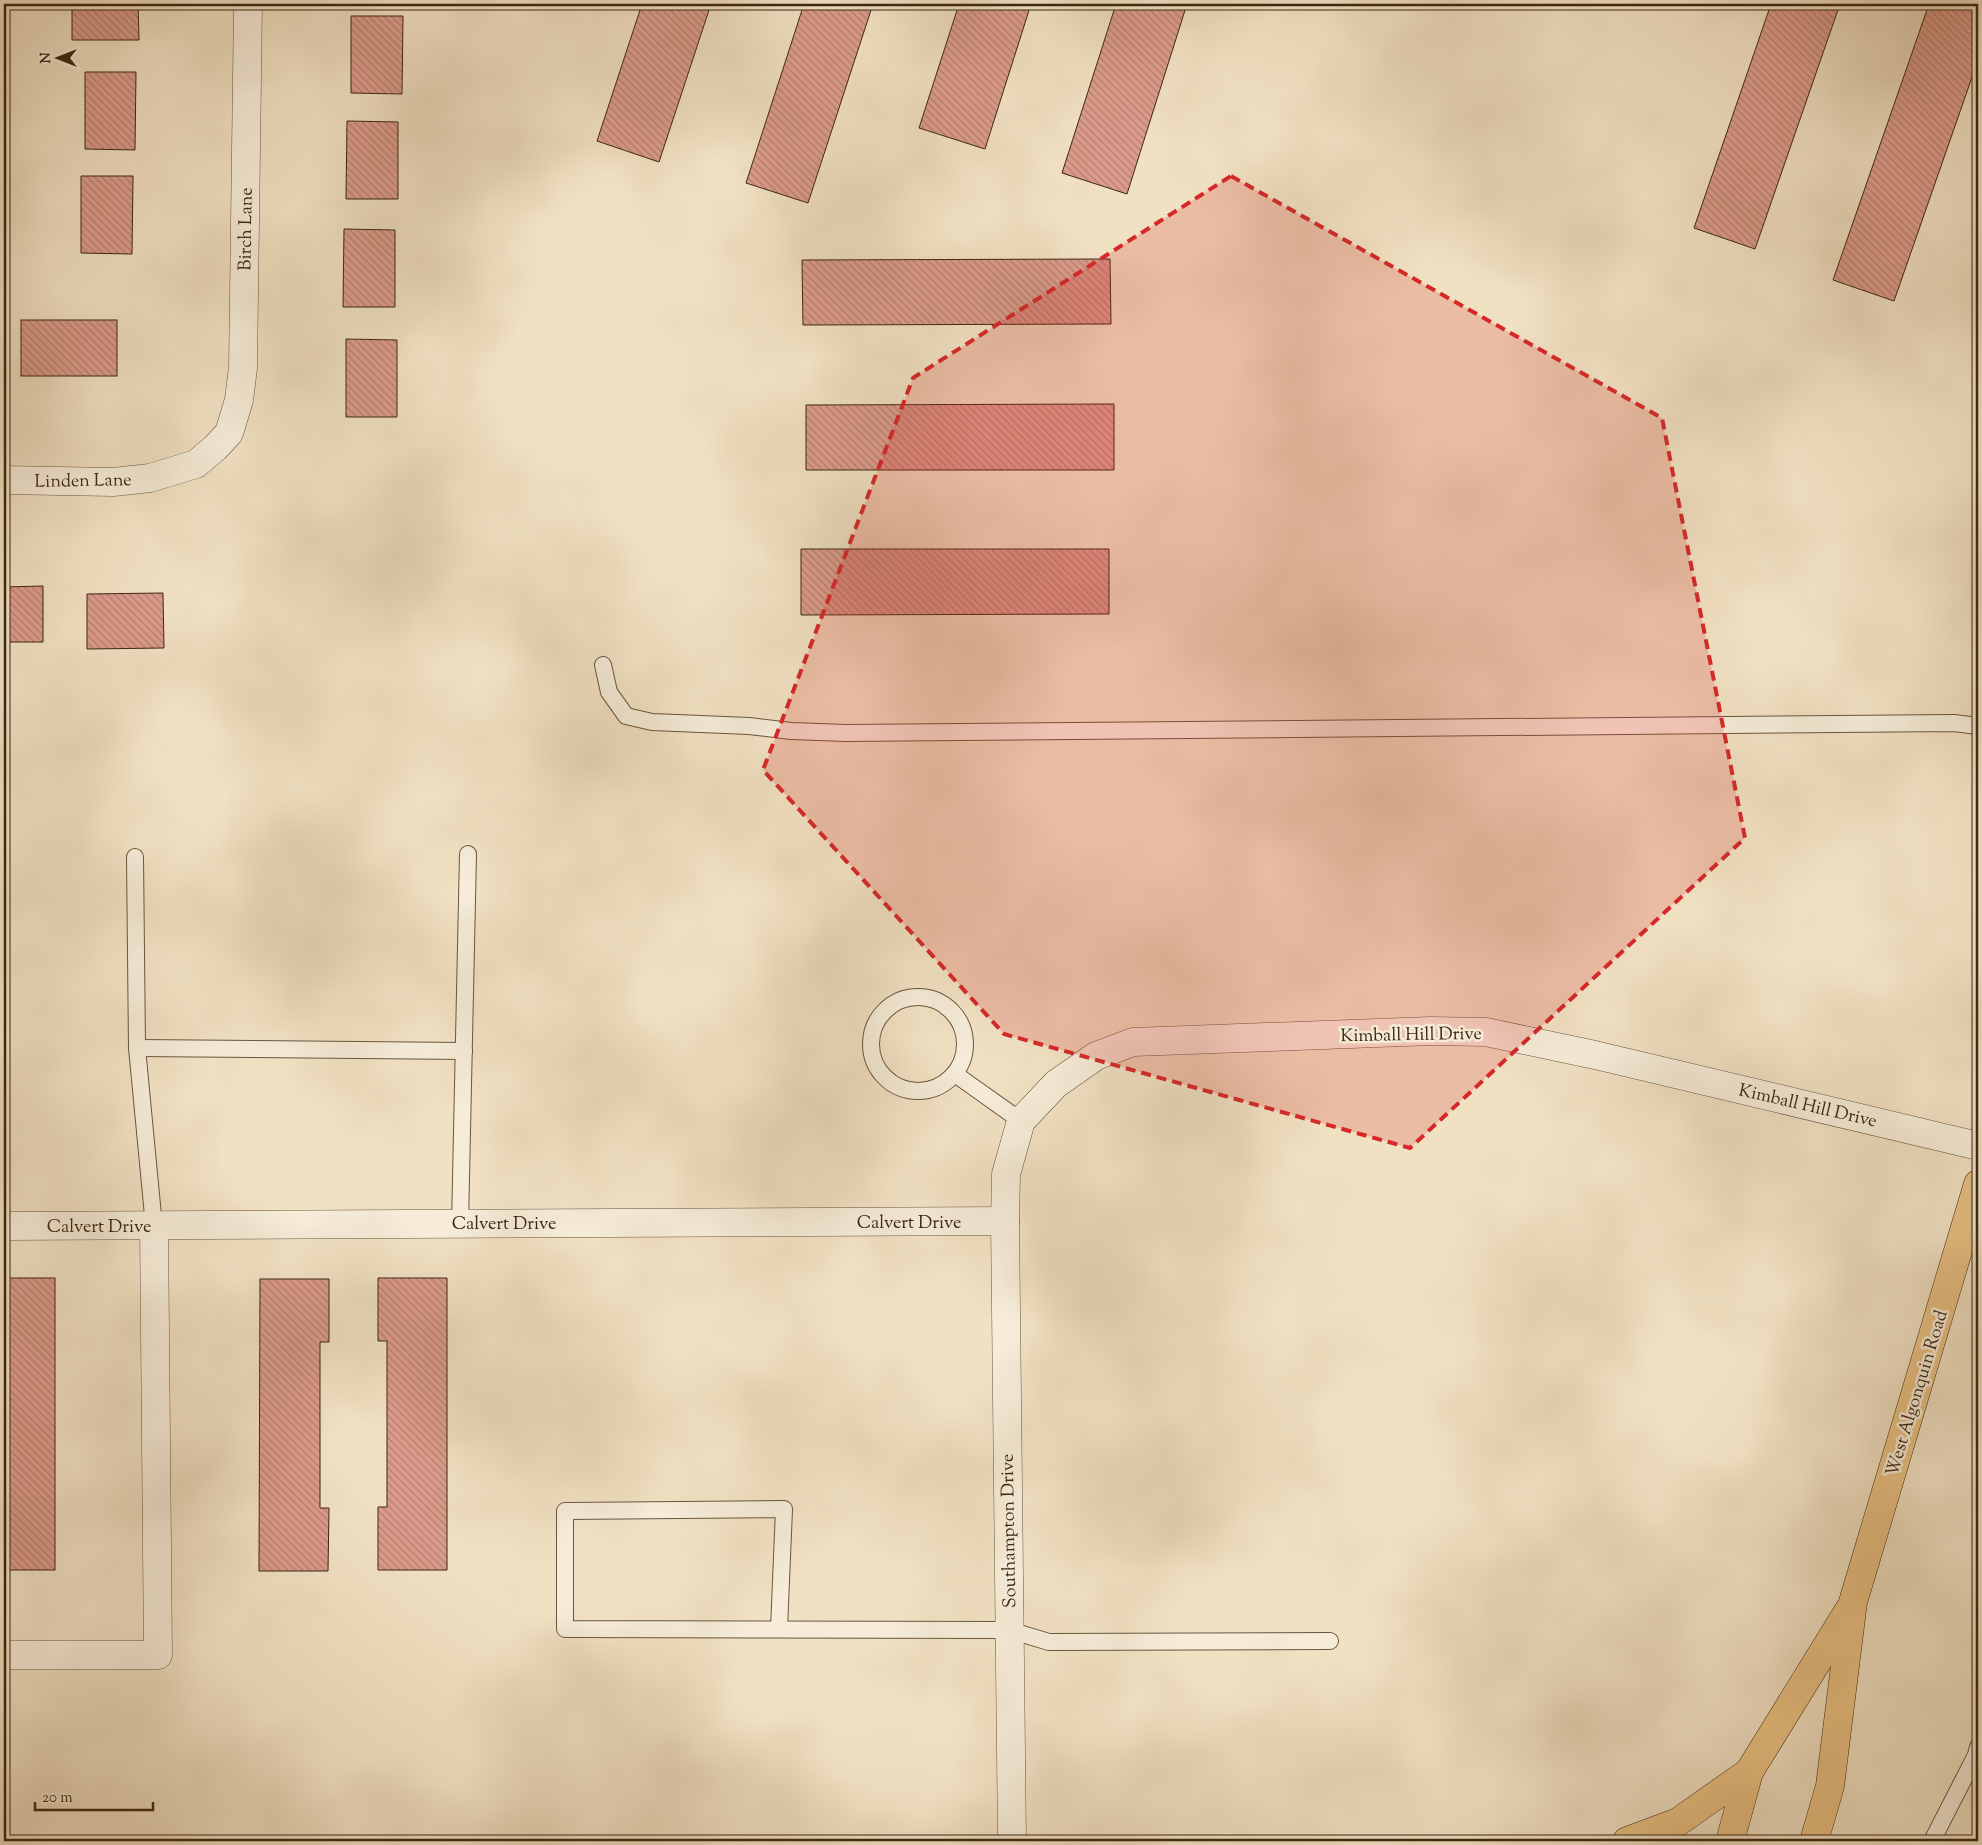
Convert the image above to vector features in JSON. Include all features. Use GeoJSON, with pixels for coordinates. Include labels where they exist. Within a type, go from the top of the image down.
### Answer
{"type":"FeatureCollection","features":[{"type":"Feature","properties":{"kind":"main road","name":"West Algonquin Road"},"geometry":{"type":"LineString","coordinates":[[1814,1841],[1830,1786],[1853,1602],[1978,1184]]}},
{"type":"Feature","properties":{"kind":"main road","name":"West Algonquin Road"},"geometry":{"type":"LineString","coordinates":[[1730,1841],[1750,1772],[1853,1602]]}},
{"type":"Feature","properties":{"kind":"main road"},"geometry":{"type":"LineString","coordinates":[[1627,1841],[1678,1822],[1750,1772]]}},
{"type":"Feature","properties":{"kind":"street","name":"Birch Lane"},"geometry":{"type":"LineString","coordinates":[[215,448],[229,433],[239,400],[243,368],[248,4]]}},
{"type":"Feature","properties":{"kind":"street","name":"Linden Lane"},"geometry":{"type":"LineString","coordinates":[[4,480],[113,482],[150,478],[196,464],[215,448]]}},
{"type":"Feature","properties":{"kind":"street","name":"Kimball Hill Drive"},"geometry":{"type":"LineString","coordinates":[[1005,1221],[1006,1174],[1021,1122],[1056,1084],[1096,1056],[1133,1042],[1431,1030],[1486,1032],[1586,1053],[1978,1146]]}},
{"type":"Feature","properties":{"kind":"street","name":"Calvert Drive"},"geometry":{"type":"LineString","coordinates":[[4,1226],[1005,1221]]}},
{"type":"Feature","properties":{"kind":"street","name":"Southampton Drive"},"geometry":{"type":"LineString","coordinates":[[1005,1221],[1012,1841]]}},
{"type":"Feature","properties":{"kind":"street"},"geometry":{"type":"LineString","coordinates":[[4,1655],[158,1655],[154,1226]]}},
{"type":"Feature","properties":{"kind":"lane"},"geometry":{"type":"LineString","coordinates":[[603,665],[609,692],[626,716],[652,722],[749,726],[809,732],[1954,723],[1978,726]]}},
{"type":"Feature","properties":{"kind":"lane"},"geometry":{"type":"LineString","coordinates":[[460,1224],[468,854]]}},
{"type":"Feature","properties":{"kind":"lane"},"geometry":{"type":"LineString","coordinates":[[136,857],[137,1048],[154,1226]]}},
{"type":"Feature","properties":{"kind":"lane"},"geometry":{"type":"LineString","coordinates":[[917,996],[932,999],[946,1006],[956,1016],[964,1030],[966,1045],[963,1060],[955,1074],[944,1084],[928,1090],[913,1091],[897,1086],[885,1077],[876,1064],[872,1048],[872,1032],[879,1018],[889,1007],[902,999],[917,996]]}},
{"type":"Feature","properties":{"kind":"lane"},"geometry":{"type":"LineString","coordinates":[[137,1048],[464,1051]]}},
{"type":"Feature","properties":{"kind":"lane"},"geometry":{"type":"LineString","coordinates":[[955,1074],[1021,1122]]}},
{"type":"Feature","properties":{"kind":"lane"},"geometry":{"type":"LineString","coordinates":[[779,1629],[784,1509],[565,1511],[565,1629],[1009,1630],[1049,1642],[1330,1641]]}},
{"type":"Feature","properties":{"kind":"lane"},"geometry":{"type":"LineString","coordinates":[[1932,1841],[1976,1755],[1978,1747]]}},
{"type":"Feature","properties":{"kind":"highlighted area"},"geometry":{"type":"Polygon","coordinates":[[[1231,176],[1662,418],[1745,838],[1410,1148],[1004,1034],[763,770],[913,378],[1231,176]]]}},
{"type":"Feature","properties":{"kind":"building"},"geometry":{"type":"Polygon","coordinates":[[[72,4],[138,4],[139,40],[72,40],[72,4]]]}},
{"type":"Feature","properties":{"kind":"building"},"geometry":{"type":"Polygon","coordinates":[[[642,4],[711,4],[659,162],[597,141],[642,4]]]}},
{"type":"Feature","properties":{"kind":"building"},"geometry":{"type":"Polygon","coordinates":[[[804,4],[873,4],[808,203],[746,183],[804,4]]]}},
{"type":"Feature","properties":{"kind":"building"},"geometry":{"type":"Polygon","coordinates":[[[959,4],[1031,4],[985,149],[919,128],[959,4]]]}},
{"type":"Feature","properties":{"kind":"building"},"geometry":{"type":"Polygon","coordinates":[[[1116,4],[1187,4],[1127,194],[1062,173],[1116,4]]]}},
{"type":"Feature","properties":{"kind":"building"},"geometry":{"type":"Polygon","coordinates":[[[1771,4],[1840,4],[1755,249],[1694,228],[1771,4]]]}},
{"type":"Feature","properties":{"kind":"building"},"geometry":{"type":"Polygon","coordinates":[[[1929,4],[1966,4],[1978,8],[1978,60],[1894,301],[1833,280],[1929,4]]]}},
{"type":"Feature","properties":{"kind":"building"},"geometry":{"type":"Polygon","coordinates":[[[351,16],[403,16],[402,94],[351,93],[351,16]]]}},
{"type":"Feature","properties":{"kind":"building"},"geometry":{"type":"Polygon","coordinates":[[[85,72],[136,72],[135,150],[85,149],[85,72]]]}},
{"type":"Feature","properties":{"kind":"building"},"geometry":{"type":"Polygon","coordinates":[[[347,121],[398,122],[398,199],[346,199],[347,121]]]}},
{"type":"Feature","properties":{"kind":"building"},"geometry":{"type":"Polygon","coordinates":[[[81,176],[133,176],[132,254],[81,253],[81,176]]]}},
{"type":"Feature","properties":{"kind":"building"},"geometry":{"type":"Polygon","coordinates":[[[344,229],[395,230],[395,307],[343,307],[344,229]]]}},
{"type":"Feature","properties":{"kind":"building"},"geometry":{"type":"Polygon","coordinates":[[[1110,259],[1111,324],[803,325],[802,260],[1110,259]]]}},
{"type":"Feature","properties":{"kind":"building"},"geometry":{"type":"Polygon","coordinates":[[[21,320],[117,320],[117,376],[21,376],[21,320]]]}},
{"type":"Feature","properties":{"kind":"building"},"geometry":{"type":"Polygon","coordinates":[[[346,339],[397,340],[397,417],[346,417],[346,339]]]}},
{"type":"Feature","properties":{"kind":"building"},"geometry":{"type":"Polygon","coordinates":[[[1114,404],[1114,470],[806,470],[806,405],[1114,404]]]}},
{"type":"Feature","properties":{"kind":"building"},"geometry":{"type":"Polygon","coordinates":[[[801,549],[1109,549],[1109,614],[801,615],[801,549]]]}},
{"type":"Feature","properties":{"kind":"building"},"geometry":{"type":"Polygon","coordinates":[[[43,586],[43,642],[4,642],[4,587],[43,586]]]}},
{"type":"Feature","properties":{"kind":"building"},"geometry":{"type":"Polygon","coordinates":[[[163,593],[164,648],[87,649],[87,594],[163,593]]]}},
{"type":"Feature","properties":{"kind":"building"},"geometry":{"type":"Polygon","coordinates":[[[4,1278],[55,1278],[55,1570],[4,1570],[4,1278]]]}},
{"type":"Feature","properties":{"kind":"building"},"geometry":{"type":"Polygon","coordinates":[[[378,1278],[447,1278],[447,1570],[378,1570],[378,1507],[387,1507],[387,1341],[378,1341],[378,1278]]]}},
{"type":"Feature","properties":{"kind":"building"},"geometry":{"type":"Polygon","coordinates":[[[260,1279],[329,1279],[329,1342],[320,1342],[320,1508],[329,1508],[328,1571],[259,1571],[260,1279]]]}}]}
